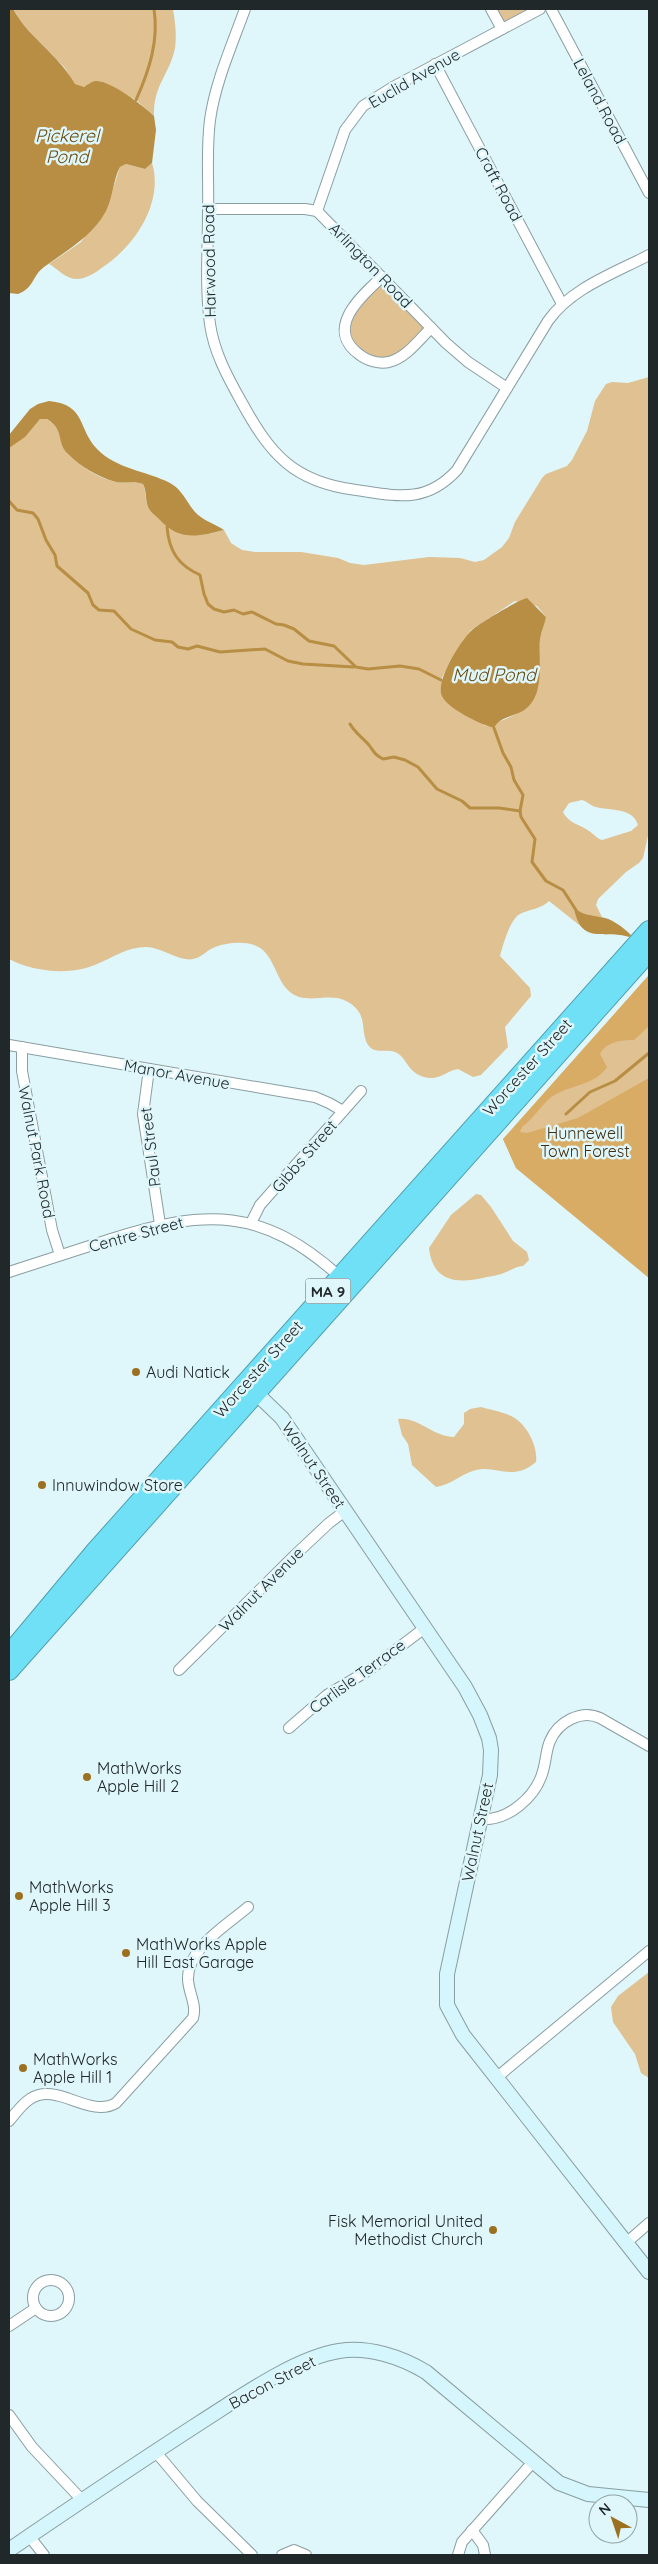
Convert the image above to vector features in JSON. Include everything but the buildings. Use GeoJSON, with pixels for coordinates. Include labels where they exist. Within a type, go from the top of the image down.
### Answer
{"type":"FeatureCollection","features":[{"type":"Feature","properties":{"kind":"highway","name":"Worcester Street"},"geometry":{"type":"LineString","coordinates":[[9,1654],[64,1587],[649,930]]}},
{"type":"Feature","properties":{"kind":"highway","name":"Worcester Street"},"geometry":{"type":"LineString","coordinates":[[9,1671],[649,952]]}},
{"type":"Feature","properties":{"kind":"street","name":"Harwood Road"},"geometry":{"type":"LineString","coordinates":[[244,9],[210,120],[208,308],[212,336],[220,361],[265,442],[281,460],[303,476],[326,485],[406,496],[429,492],[440,486],[457,470],[548,321],[562,304],[582,291],[649,255]]}},
{"type":"Feature","properties":{"kind":"street"},"geometry":{"type":"LineString","coordinates":[[491,9],[502,29]]}},
{"type":"Feature","properties":{"kind":"street","name":"Euclid Avenue"},"geometry":{"type":"LineString","coordinates":[[317,211],[341,140],[356,114],[381,94],[540,9]]}},
{"type":"Feature","properties":{"kind":"street","name":"Leland Road"},"geometry":{"type":"LineString","coordinates":[[551,9],[649,193]]}},
{"type":"Feature","properties":{"kind":"street","name":"Craft Road"},"geometry":{"type":"LineString","coordinates":[[435,64],[562,304]]}},
{"type":"Feature","properties":{"kind":"street","name":"Arlington Road"},"geometry":{"type":"LineString","coordinates":[[208,209],[305,209],[317,211],[431,328],[468,362],[507,388]]}},
{"type":"Feature","properties":{"kind":"street"},"geometry":{"type":"LineString","coordinates":[[382,277],[358,300],[349,312],[346,335],[353,348],[367,359],[389,362],[402,355],[431,328]]}},
{"type":"Feature","properties":{"kind":"street","name":"Manor Avenue"},"geometry":{"type":"LineString","coordinates":[[9,1045],[315,1098],[329,1102],[343,1111]]}},
{"type":"Feature","properties":{"kind":"street","name":"Walnut Park Road"},"geometry":{"type":"LineString","coordinates":[[22,1047],[22,1071],[52,1230],[60,1256]]}},
{"type":"Feature","properties":{"kind":"street","name":"Paul Street"},"geometry":{"type":"LineString","coordinates":[[150,1069],[143,1114],[160,1224]]}},
{"type":"Feature","properties":{"kind":"street","name":"Gibbs Street"},"geometry":{"type":"LineString","coordinates":[[251,1223],[260,1205],[361,1091]]}},
{"type":"Feature","properties":{"kind":"street","name":"Centre Street"},"geometry":{"type":"LineString","coordinates":[[9,1272],[160,1224],[213,1218],[251,1223],[295,1242],[340,1277]]}},
{"type":"Feature","properties":{"kind":"street","name":"Walnut Street"},"geometry":{"type":"LineString","coordinates":[[256,1393],[282,1418],[426,1627],[465,1687],[480,1715],[488,1738],[491,1750],[490,1775],[448,1967],[445,1997],[450,2014],[496,2078],[649,2272]]}},
{"type":"Feature","properties":{"kind":"street","name":"Walnut Avenue"},"geometry":{"type":"LineString","coordinates":[[179,1670],[328,1523],[345,1511]]}},
{"type":"Feature","properties":{"kind":"street","name":"Carlisle Terrace"},"geometry":{"type":"LineString","coordinates":[[289,1728],[327,1695],[364,1674],[426,1627]]}},
{"type":"Feature","properties":{"kind":"street"},"geometry":{"type":"LineString","coordinates":[[481,1819],[502,1816],[528,1798],[540,1780],[549,1744],[555,1732],[580,1715],[593,1715],[649,1746]]}},
{"type":"Feature","properties":{"kind":"street"},"geometry":{"type":"LineString","coordinates":[[9,2121],[31,2098],[43,2094],[96,2107],[111,2106],[116,2103],[193,2018],[194,2006],[188,1980],[191,1964],[200,1948],[248,1907]]}},
{"type":"Feature","properties":{"kind":"street"},"geometry":{"type":"LineString","coordinates":[[496,2078],[649,1951]]}},
{"type":"Feature","properties":{"kind":"street"},"geometry":{"type":"LineString","coordinates":[[626,2242],[649,2223]]}},
{"type":"Feature","properties":{"kind":"street"},"geometry":{"type":"LineString","coordinates":[[9,2326],[36,2308]]}},
{"type":"Feature","properties":{"kind":"street","name":"Bacon Street"},"geometry":{"type":"LineString","coordinates":[[9,2550],[155,2451],[274,2378],[317,2357],[351,2350],[390,2356],[426,2372],[558,2483],[576,2491],[602,2496],[649,2500]]}},
{"type":"Feature","properties":{"kind":"street"},"geometry":{"type":"LineString","coordinates":[[9,2415],[32,2447],[82,2500]]}},
{"type":"Feature","properties":{"kind":"street"},"geometry":{"type":"LineString","coordinates":[[155,2451],[197,2501],[252,2555]]}},
{"type":"Feature","properties":{"kind":"street"},"geometry":{"type":"LineString","coordinates":[[458,2555],[458,2547],[532,2463]]}},
{"type":"Feature","properties":{"kind":"street"},"geometry":{"type":"LineString","coordinates":[[472,2530],[483,2545],[485,2555]]}},
{"type":"Feature","properties":{"kind":"street"},"geometry":{"type":"LineString","coordinates":[[29,2536],[44,2555]]}},
{"type":"Feature","properties":{"kind":"street"},"geometry":{"type":"LineString","coordinates":[[282,2555],[294,2550],[306,2555]]}},
{"type":"Feature","properties":{"kind":"green space"},"geometry":{"type":"Polygon","coordinates":[[[13,9],[173,9],[176,33],[175,48],[156,96],[154,116],[136,100],[100,81],[83,87],[76,86],[65,68],[30,33],[13,9]]]}},
{"type":"Feature","properties":{"kind":"green space"},"geometry":{"type":"Polygon","coordinates":[[[491,9],[540,9],[502,29],[491,9]]]}},
{"type":"Feature","properties":{"kind":"green space"},"geometry":{"type":"Polygon","coordinates":[[[152,163],[155,178],[150,208],[136,235],[115,258],[90,275],[76,279],[72,279],[49,264],[81,242],[106,210],[120,167],[126,164],[145,169],[152,163]]]}},
{"type":"Feature","properties":{"kind":"green space"},"geometry":{"type":"Polygon","coordinates":[[[382,277],[431,328],[402,355],[374,361],[346,335],[347,319],[382,277]]]}},
{"type":"Feature","properties":{"kind":"green space"},"geometry":{"type":"Polygon","coordinates":[[[649,377],[649,831],[643,858],[598,899],[596,905],[602,917],[587,916],[574,909],[583,928],[549,901],[546,904],[520,914],[513,921],[500,956],[530,988],[531,996],[505,1027],[508,1047],[481,1075],[473,1077],[458,1069],[434,1078],[422,1077],[412,1070],[399,1054],[391,1051],[375,1050],[369,1046],[366,1041],[361,1015],[354,1006],[341,999],[304,998],[290,992],[285,987],[266,953],[261,948],[250,944],[234,943],[217,946],[193,959],[176,957],[158,949],[139,947],[86,968],[64,971],[30,967],[9,959],[9,448],[40,419],[47,419],[53,423],[59,432],[65,450],[84,468],[103,478],[116,482],[143,484],[150,510],[161,518],[203,532],[212,533],[224,530],[231,543],[242,550],[255,552],[301,552],[338,558],[350,563],[364,565],[429,557],[460,558],[475,562],[484,560],[502,547],[509,538],[515,522],[542,478],[546,474],[567,466],[572,460],[587,431],[595,401],[606,384],[612,382],[628,383],[649,377]],[[515,601],[471,630],[450,661],[441,680],[474,718],[486,726],[506,719],[527,708],[537,689],[540,637],[546,617],[537,606],[515,601]],[[582,800],[569,803],[563,812],[565,816],[602,840],[631,831],[638,825],[635,819],[626,812],[596,807],[582,800]]]}},
{"type":"Feature","properties":{"kind":"green space","name":"Hunnewell Town Forest"},"geometry":{"type":"Polygon","coordinates":[[[649,975],[649,1278],[516,1168],[503,1139],[649,975]]]}},
{"type":"Feature","properties":{"kind":"green space","name":"Hunnewell Town Forest"},"geometry":{"type":"Polygon","coordinates":[[[649,975],[649,1026],[634,1040],[619,1041],[606,1047],[600,1054],[607,1067],[602,1073],[591,1081],[551,1097],[522,1127],[520,1132],[527,1133],[578,1118],[649,1078],[649,1278],[516,1168],[503,1139],[649,975]]]}},
{"type":"Feature","properties":{"kind":"green space"},"geometry":{"type":"Polygon","coordinates":[[[476,1194],[481,1195],[491,1207],[513,1241],[527,1252],[529,1260],[523,1266],[496,1275],[466,1280],[449,1278],[441,1274],[436,1268],[431,1260],[429,1248],[451,1215],[476,1194]]]}},
{"type":"Feature","properties":{"kind":"green space"},"geometry":{"type":"Polygon","coordinates":[[[481,1407],[509,1415],[523,1425],[533,1443],[536,1462],[520,1471],[476,1470],[436,1487],[412,1465],[408,1444],[402,1435],[398,1419],[413,1421],[439,1434],[454,1437],[464,1424],[464,1413],[470,1409],[481,1407]]]}},
{"type":"Feature","properties":{"kind":"green space"},"geometry":{"type":"Polygon","coordinates":[[[649,1972],[649,2078],[641,2073],[635,2054],[613,2022],[611,2007],[618,1996],[649,1972]]]}},
{"type":"Feature","properties":{"kind":"water","name":"Pickerel Pond"},"geometry":{"type":"Polygon","coordinates":[[[9,9],[13,9],[27,29],[61,64],[75,84],[84,87],[95,81],[109,84],[135,100],[154,116],[156,130],[152,163],[145,169],[126,164],[120,167],[106,211],[94,228],[40,270],[27,289],[18,294],[9,293],[9,9]]]}},
{"type":"Feature","properties":{"kind":"water"},"geometry":{"type":"Polygon","coordinates":[[[49,401],[61,403],[76,412],[91,441],[105,456],[122,465],[170,483],[181,492],[198,515],[224,530],[189,535],[181,534],[166,526],[149,509],[143,484],[116,482],[84,467],[64,450],[56,428],[47,419],[40,419],[25,437],[9,448],[9,435],[30,409],[38,404],[49,401]]]}},
{"type":"Feature","properties":{"kind":"water","name":"Mud Pond"},"geometry":{"type":"Polygon","coordinates":[[[527,598],[546,617],[540,639],[540,674],[537,692],[528,707],[500,721],[494,728],[473,720],[457,711],[445,701],[442,696],[442,681],[455,652],[471,631],[481,623],[527,598]]]}},
{"type":"Feature","properties":{"kind":"water"},"geometry":{"type":"Polygon","coordinates":[[[574,908],[590,915],[613,921],[631,935],[629,937],[588,932],[577,920],[574,908]]]}},
{"type":"Feature","properties":{"kind":"waterway"},"geometry":{"type":"LineString","coordinates":[[136,100],[152,56],[155,33],[154,9]]}},
{"type":"Feature","properties":{"kind":"waterway"},"geometry":{"type":"LineString","coordinates":[[9,501],[17,510],[33,513],[38,519],[46,540],[55,555],[57,566],[88,593],[93,605],[99,610],[114,611],[131,629],[155,640],[172,642],[178,647],[188,649],[197,646],[220,652],[265,649],[288,661],[303,664],[354,667]]}},
{"type":"Feature","properties":{"kind":"waterway"},"geometry":{"type":"LineString","coordinates":[[167,527],[170,543],[176,556],[186,567],[200,575],[208,604],[214,609],[224,612],[234,610],[243,614],[252,612],[276,624],[294,629],[309,641],[334,646],[356,667],[368,669],[400,666],[419,669],[441,680]]}},
{"type":"Feature","properties":{"kind":"waterway"},"geometry":{"type":"LineString","coordinates":[[350,724],[378,756],[383,759],[394,757],[405,760],[418,767],[437,789],[462,801],[470,808],[499,808],[520,811]]}},
{"type":"Feature","properties":{"kind":"waterway"},"geometry":{"type":"LineString","coordinates":[[494,728],[503,753],[511,767],[514,780],[523,795],[520,811],[521,817],[535,839],[532,862],[546,881],[563,890],[576,910]]}},
{"type":"Feature","properties":{"kind":"waterway"},"geometry":{"type":"LineString","coordinates":[[566,1114],[590,1092],[615,1081],[649,1053]]}},
{"type":"Feature","properties":{"kind":"place","name":"Audi Natick"},"geometry":{"type":"Point","coordinates":[136,1372]}},
{"type":"Feature","properties":{"kind":"place","name":"Innuwindow Store"},"geometry":{"type":"Point","coordinates":[42,1485]}},
{"type":"Feature","properties":{"kind":"place","name":"MathWorks Apple Hill 2"},"geometry":{"type":"Point","coordinates":[87,1777]}},
{"type":"Feature","properties":{"kind":"place","name":"MathWorks Apple Hill 3"},"geometry":{"type":"Point","coordinates":[19,1896]}},
{"type":"Feature","properties":{"kind":"place","name":"MathWorks Apple Hill East Garage"},"geometry":{"type":"Point","coordinates":[126,1953]}},
{"type":"Feature","properties":{"kind":"place","name":"MathWorks Apple Hill 1"},"geometry":{"type":"Point","coordinates":[23,2068]}},
{"type":"Feature","properties":{"kind":"place","name":"Fisk Memorial United Methodist Church"},"geometry":{"type":"Point","coordinates":[493,2230]}}]}
